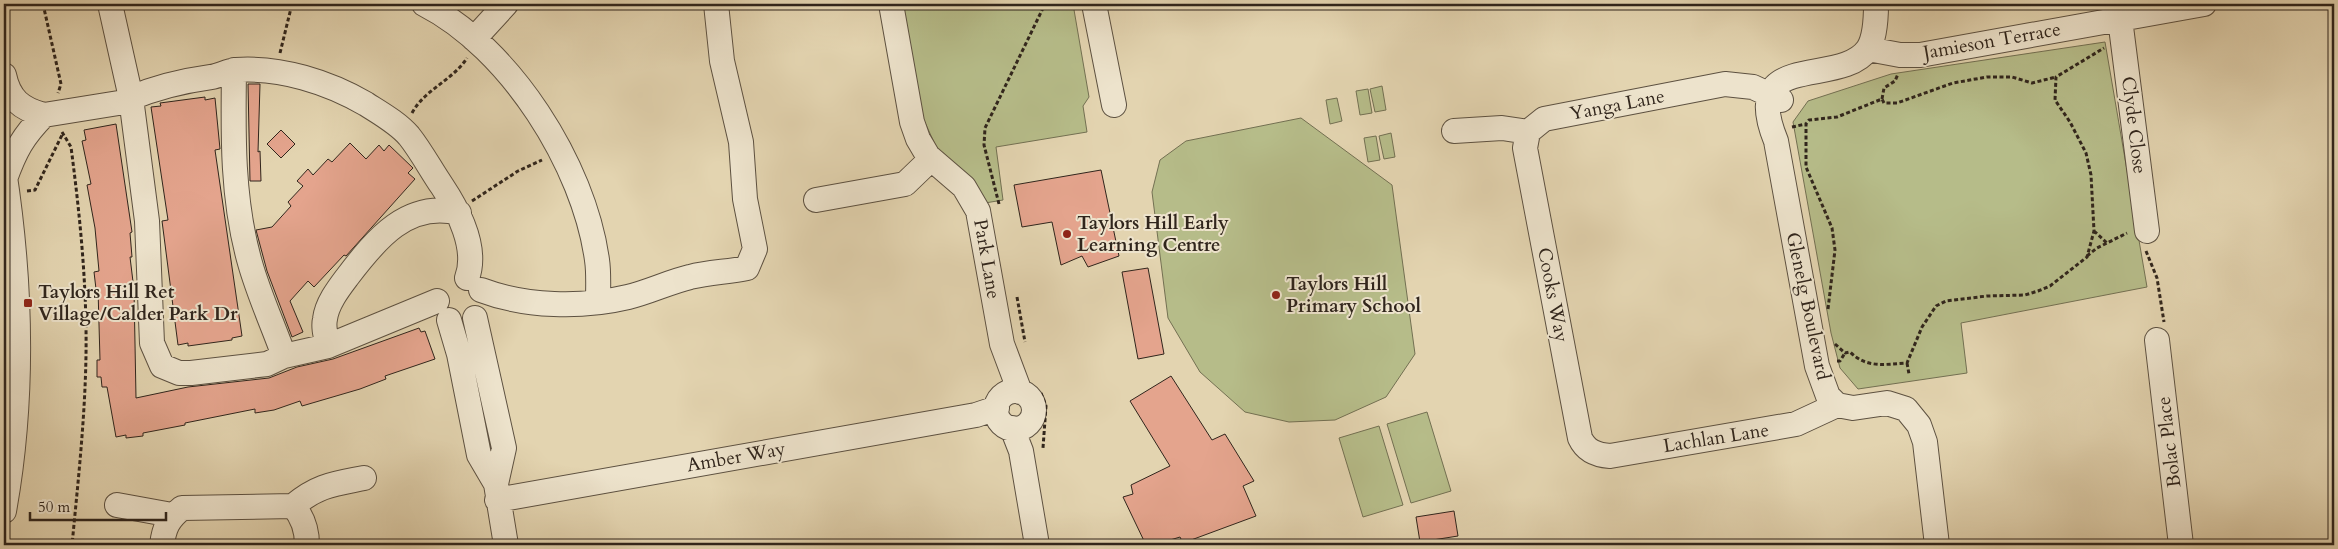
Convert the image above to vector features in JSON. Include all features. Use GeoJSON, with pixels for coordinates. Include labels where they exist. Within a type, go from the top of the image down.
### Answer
{"type":"FeatureCollection","features":[{"type":"Feature","properties":{"kind":"street"},"geometry":{"type":"LineString","coordinates":[[110,4],[131,100],[147,221],[152,343],[159,361],[168,370],[179,374],[267,364],[284,356],[328,346],[443,310]]}},
{"type":"Feature","properties":{"kind":"street"},"geometry":{"type":"LineString","coordinates":[[424,4],[476,41],[514,79],[563,153],[583,206],[597,259],[598,301]]}},
{"type":"Feature","properties":{"kind":"street"},"geometry":{"type":"LineString","coordinates":[[476,41],[506,4]]}},
{"type":"Feature","properties":{"kind":"street"},"geometry":{"type":"LineString","coordinates":[[506,545],[496,492],[479,454],[459,354],[443,310],[441,287],[452,278],[474,284],[496,296],[557,304],[628,297],[690,277],[747,268],[755,249],[744,199],[741,142],[722,61],[716,4]]}},
{"type":"Feature","properties":{"kind":"street","name":"Park Lane"},"geometry":{"type":"LineString","coordinates":[[891,4],[912,122],[918,138],[932,159],[964,188],[978,211],[1006,360],[1009,409],[1032,451],[1037,545]]}},
{"type":"Feature","properties":{"kind":"street"},"geometry":{"type":"LineString","coordinates":[[1094,4],[1114,105]]}},
{"type":"Feature","properties":{"kind":"street","name":"Jamieson Terrace"},"geometry":{"type":"LineString","coordinates":[[1873,51],[1905,55],[1920,54],[2122,30],[2204,4]]}},
{"type":"Feature","properties":{"kind":"street"},"geometry":{"type":"LineString","coordinates":[[1775,98],[1808,82],[1855,72],[1873,63],[1873,33],[1876,5]]}},
{"type":"Feature","properties":{"kind":"street","name":"Clyde Close"},"geometry":{"type":"LineString","coordinates":[[2122,30],[2147,227]]}},
{"type":"Feature","properties":{"kind":"street"},"geometry":{"type":"LineString","coordinates":[[234,70],[234,152],[241,221],[256,283],[284,356]]}},
{"type":"Feature","properties":{"kind":"street"},"geometry":{"type":"LineString","coordinates":[[4,511],[9,483],[17,377],[16,286],[5,181],[15,152],[23,138],[55,121],[131,100],[170,84],[213,77],[234,70],[281,74],[318,81],[334,88],[379,112],[408,135],[459,213],[469,254],[470,269],[483,306],[474,318],[462,323],[443,310]]}},
{"type":"Feature","properties":{"kind":"street"},"geometry":{"type":"LineString","coordinates":[[4,75],[8,91],[15,102],[32,112],[55,121]]}},
{"type":"Feature","properties":{"kind":"street","name":"Yanga Lane"},"geometry":{"type":"LineString","coordinates":[[1528,132],[1544,119],[1725,84],[1753,86],[1775,98]]}},
{"type":"Feature","properties":{"kind":"street","name":"Glenelg Boulevard"},"geometry":{"type":"LineString","coordinates":[[1775,98],[1779,129],[1776,141],[1816,366],[1828,396],[1837,405],[1853,408],[1887,403],[1906,409],[1919,426],[1924,442],[1937,545]]}},
{"type":"Feature","properties":{"kind":"street"},"geometry":{"type":"LineString","coordinates":[[1454,132],[1502,128],[1528,132]]}},
{"type":"Feature","properties":{"kind":"street","name":"Cooks Way"},"geometry":{"type":"LineString","coordinates":[[1528,132],[1525,148],[1580,438],[1584,446],[1592,452]]}},
{"type":"Feature","properties":{"kind":"street"},"geometry":{"type":"LineString","coordinates":[[816,200],[905,184],[932,159]]}},
{"type":"Feature","properties":{"kind":"street"},"geometry":{"type":"LineString","coordinates":[[328,346],[325,319],[329,306],[342,284],[374,242],[394,226],[424,212],[435,209],[459,213]]}},
{"type":"Feature","properties":{"kind":"street"},"geometry":{"type":"LineString","coordinates":[[474,318],[504,448],[496,492]]}},
{"type":"Feature","properties":{"kind":"street","name":"Bolac Place"},"geometry":{"type":"LineString","coordinates":[[2157,340],[2181,545]]}},
{"type":"Feature","properties":{"kind":"street","name":"Lachlan Lane"},"geometry":{"type":"LineString","coordinates":[[1592,452],[1610,456],[1796,424],[1837,405]]}},
{"type":"Feature","properties":{"kind":"street","name":"Amber Way"},"geometry":{"type":"LineString","coordinates":[[496,492],[1009,409]]}},
{"type":"Feature","properties":{"kind":"street"},"geometry":{"type":"LineString","coordinates":[[162,545],[164,529],[172,516],[182,508],[293,506],[309,492],[324,486],[364,478]]}},
{"type":"Feature","properties":{"kind":"street"},"geometry":{"type":"LineString","coordinates":[[117,505],[172,516]]}},
{"type":"Feature","properties":{"kind":"street"},"geometry":{"type":"LineString","coordinates":[[293,506],[300,513],[307,532],[307,545]]}},
{"type":"Feature","properties":{"kind":"path"},"geometry":{"type":"LineString","coordinates":[[5,181],[35,190],[55,121],[61,84],[43,4]]}},
{"type":"Feature","properties":{"kind":"path"},"geometry":{"type":"LineString","coordinates":[[281,74],[280,52],[292,4]]}},
{"type":"Feature","properties":{"kind":"path"},"geometry":{"type":"LineString","coordinates":[[999,206],[984,145],[985,128],[1044,4]]}},
{"type":"Feature","properties":{"kind":"path"},"geometry":{"type":"LineString","coordinates":[[1882,99],[1884,103],[1897,103],[1953,83],[1987,77],[2012,77],[2032,83],[2056,77],[2111,43],[2122,30]]}},
{"type":"Feature","properties":{"kind":"path"},"geometry":{"type":"LineString","coordinates":[[408,135],[408,123],[416,105],[452,77],[476,41]]}},
{"type":"Feature","properties":{"kind":"path"},"geometry":{"type":"LineString","coordinates":[[1882,99],[1884,88],[1895,81],[1905,55]]}},
{"type":"Feature","properties":{"kind":"path"},"geometry":{"type":"LineString","coordinates":[[2056,77],[2055,100],[2070,122],[2086,153],[2091,175],[2094,231],[2087,257]]}},
{"type":"Feature","properties":{"kind":"path"},"geometry":{"type":"LineString","coordinates":[[1828,313],[1836,250],[1832,228],[1806,167],[1806,124],[1809,120],[1837,117],[1882,99]]}},
{"type":"Feature","properties":{"kind":"path"},"geometry":{"type":"LineString","coordinates":[[55,121],[71,147],[85,283],[86,356],[83,436],[72,545]]}},
{"type":"Feature","properties":{"kind":"path"},"geometry":{"type":"LineString","coordinates":[[459,213],[472,201],[518,170],[563,153]]}},
{"type":"Feature","properties":{"kind":"path"},"geometry":{"type":"LineString","coordinates":[[1909,374],[1908,363],[1922,327],[1936,306],[1946,301],[1986,296],[2024,295],[2038,291],[2050,286],[2107,244],[2147,227]]}},
{"type":"Feature","properties":{"kind":"path"},"geometry":{"type":"LineString","coordinates":[[2147,227],[2142,236],[2148,260],[2157,278],[2165,327],[2157,340]]}},
{"type":"Feature","properties":{"kind":"path"},"geometry":{"type":"LineString","coordinates":[[2094,231],[2107,244]]}},
{"type":"Feature","properties":{"kind":"path"},"geometry":{"type":"LineString","coordinates":[[1016,291],[1026,348]]}},
{"type":"Feature","properties":{"kind":"path"},"geometry":{"type":"LineString","coordinates":[[1832,338],[1834,343],[1845,354],[1850,352],[1858,360],[1872,365],[1908,363]]}},
{"type":"Feature","properties":{"kind":"path"},"geometry":{"type":"LineString","coordinates":[[1009,409],[1046,406],[1032,451]]}},
{"type":"Feature","properties":{"kind":"green space"},"geometry":{"type":"Polygon","coordinates":[[[901,4],[1073,4],[1089,97],[1083,106],[1087,132],[996,147],[1003,200],[985,203],[939,153],[922,116],[901,4]]]}},
{"type":"Feature","properties":{"kind":"green space"},"geometry":{"type":"Polygon","coordinates":[[[2105,42],[2147,287],[1961,323],[1967,373],[1858,389],[1840,368],[1831,333],[1793,122],[1808,101],[1891,74],[2105,42]]]}},
{"type":"Feature","properties":{"kind":"green space"},"geometry":{"type":"Polygon","coordinates":[[[1382,86],[1386,110],[1375,112],[1370,89],[1382,86]]]}},
{"type":"Feature","properties":{"kind":"green space"},"geometry":{"type":"Polygon","coordinates":[[[1368,89],[1372,113],[1360,115],[1356,91],[1368,89]]]}},
{"type":"Feature","properties":{"kind":"green space"},"geometry":{"type":"Polygon","coordinates":[[[1337,98],[1342,121],[1330,124],[1326,100],[1337,98]]]}},
{"type":"Feature","properties":{"kind":"green space"},"geometry":{"type":"Polygon","coordinates":[[[1301,118],[1392,185],[1415,354],[1386,397],[1335,420],[1289,422],[1245,412],[1200,372],[1168,318],[1152,192],[1160,160],[1186,141],[1301,118]]]}},
{"type":"Feature","properties":{"kind":"green space"},"geometry":{"type":"Polygon","coordinates":[[[1391,133],[1395,157],[1384,159],[1379,136],[1391,133]]]}},
{"type":"Feature","properties":{"kind":"green space"},"geometry":{"type":"Polygon","coordinates":[[[1376,136],[1380,160],[1368,162],[1364,138],[1376,136]]]}},
{"type":"Feature","properties":{"kind":"green space"},"geometry":{"type":"Polygon","coordinates":[[[1427,412],[1451,491],[1411,503],[1387,424],[1427,412]]]}},
{"type":"Feature","properties":{"kind":"green space"},"geometry":{"type":"Polygon","coordinates":[[[1379,426],[1403,505],[1363,517],[1339,438],[1379,426]]]}},
{"type":"Feature","properties":{"kind":"building"},"geometry":{"type":"Polygon","coordinates":[[[248,84],[260,84],[258,152],[260,151],[261,181],[250,181],[248,84]]]}},
{"type":"Feature","properties":{"kind":"building"},"geometry":{"type":"Polygon","coordinates":[[[205,97],[205,100],[215,98],[220,149],[215,150],[242,336],[232,338],[232,340],[188,346],[188,343],[178,345],[162,221],[168,220],[151,107],[161,106],[160,103],[205,97]]]}},
{"type":"Feature","properties":{"kind":"building"},"geometry":{"type":"Polygon","coordinates":[[[116,124],[132,232],[130,233],[132,257],[130,257],[134,290],[136,398],[188,387],[269,378],[297,367],[333,359],[419,328],[421,332],[425,331],[435,359],[385,376],[386,379],[360,389],[302,406],[300,401],[274,410],[255,413],[255,409],[185,423],[185,425],[143,433],[143,436],[126,438],[126,435],[116,437],[107,387],[102,387],[101,377],[97,377],[97,360],[100,360],[98,289],[96,289],[94,272],[99,271],[95,228],[87,185],[91,184],[82,141],[86,140],[84,130],[116,124]]]}},
{"type":"Feature","properties":{"kind":"building"},"geometry":{"type":"Polygon","coordinates":[[[281,130],[295,144],[281,158],[267,144],[281,130]]]}},
{"type":"Feature","properties":{"kind":"building"},"geometry":{"type":"Polygon","coordinates":[[[350,143],[366,159],[379,145],[384,151],[389,145],[413,168],[408,173],[415,179],[346,256],[344,255],[314,287],[308,281],[290,301],[303,332],[292,337],[267,271],[256,230],[272,227],[291,206],[288,202],[303,186],[297,181],[308,169],[313,175],[328,159],[332,162],[350,143]]]}},
{"type":"Feature","properties":{"kind":"building","name":"Taylors Hill Early Learning Centre"},"geometry":{"type":"Polygon","coordinates":[[[1101,170],[1119,256],[1088,267],[1082,256],[1061,265],[1052,222],[1022,227],[1014,185],[1101,170]]]}},
{"type":"Feature","properties":{"kind":"building"},"geometry":{"type":"Polygon","coordinates":[[[1148,268],[1164,354],[1138,359],[1122,272],[1148,268]]]}},
{"type":"Feature","properties":{"kind":"building"},"geometry":{"type":"Polygon","coordinates":[[[1171,376],[1212,440],[1225,434],[1254,481],[1243,486],[1256,516],[1183,543],[1180,537],[1154,545],[1146,545],[1123,497],[1133,494],[1131,485],[1170,466],[1130,401],[1171,376]]]}},
{"type":"Feature","properties":{"kind":"building"},"geometry":{"type":"Polygon","coordinates":[[[1454,511],[1458,536],[1420,542],[1416,517],[1454,511]]]}},
{"type":"Feature","properties":{"kind":"place","name":"Taylors Hill Early Learning Centre"},"geometry":{"type":"Point","coordinates":[1067,234]}},
{"type":"Feature","properties":{"kind":"place","name":"Taylors Hill Primary School"},"geometry":{"type":"Point","coordinates":[1276,295]}},
{"type":"Feature","properties":{"kind":"place","name":"Taylors Hill Ret Village/Calder Park Dr"},"geometry":{"type":"Point","coordinates":[28,303]}}]}
